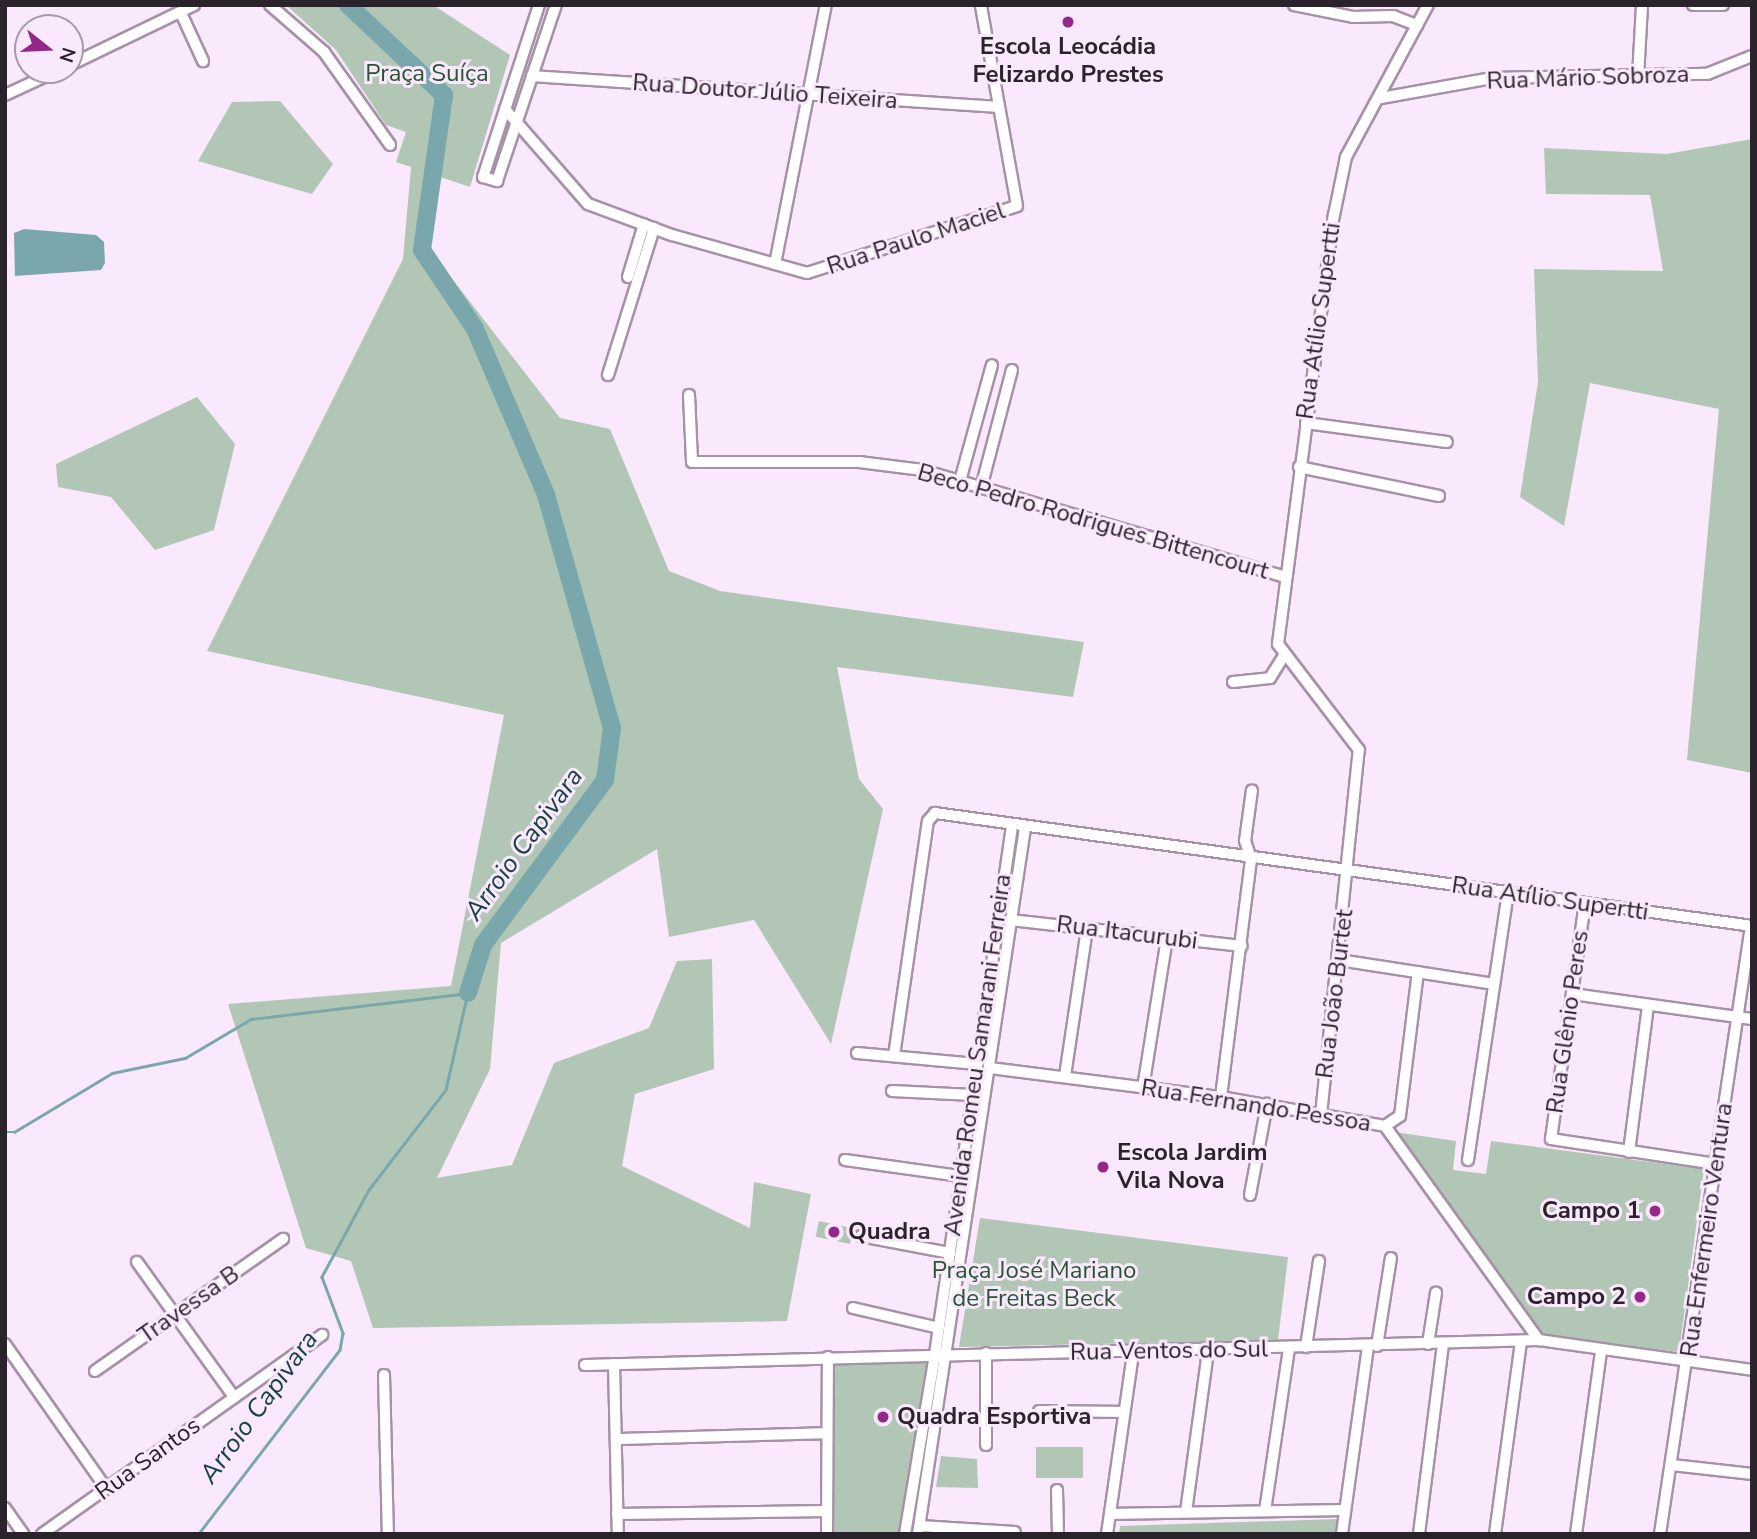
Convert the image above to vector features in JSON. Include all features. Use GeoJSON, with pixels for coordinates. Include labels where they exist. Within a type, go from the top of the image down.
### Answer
{"type":"FeatureCollection","features":[{"type":"Feature","properties":{"kind":"street"},"geometry":{"type":"LineString","coordinates":[[84,58],[194,5]]}},
{"type":"Feature","properties":{"kind":"street"},"geometry":{"type":"LineString","coordinates":[[270,5],[324,52],[390,145]]}},
{"type":"Feature","properties":{"kind":"street"},"geometry":{"type":"LineString","coordinates":[[539,5],[483,177],[497,181],[556,5]]}},
{"type":"Feature","properties":{"kind":"street"},"geometry":{"type":"LineString","coordinates":[[775,264],[826,5]]}},
{"type":"Feature","properties":{"kind":"street"},"geometry":{"type":"LineString","coordinates":[[981,5],[998,107]]}},
{"type":"Feature","properties":{"kind":"street"},"geometry":{"type":"LineString","coordinates":[[1294,5],[1353,18],[1393,16],[1417,25]]}},
{"type":"Feature","properties":{"kind":"street","name":"Rua Atílio Supertti"},"geometry":{"type":"LineString","coordinates":[[1284,656],[1278,644],[1285,576],[1334,215],[1346,157],[1381,98],[1428,5]]}},
{"type":"Feature","properties":{"kind":"street"},"geometry":{"type":"LineString","coordinates":[[1638,77],[1642,5]]}},
{"type":"Feature","properties":{"kind":"street"},"geometry":{"type":"LineString","coordinates":[[1693,5],[1723,5]]}},
{"type":"Feature","properties":{"kind":"street"},"geometry":{"type":"LineString","coordinates":[[181,13],[203,61]]}},
{"type":"Feature","properties":{"kind":"street","name":"Rua Mário Sobroza"},"geometry":{"type":"LineString","coordinates":[[1381,98],[1492,78],[1707,74],[1752,55]]}},
{"type":"Feature","properties":{"kind":"street","name":"Rua Doutor Júlio Teixeira"},"geometry":{"type":"LineString","coordinates":[[532,76],[998,107]]}},
{"type":"Feature","properties":{"kind":"street","name":"Rua Paulo Maciel"},"geometry":{"type":"LineString","coordinates":[[505,109],[588,204],[649,226],[807,273],[1017,206],[998,107]]}},
{"type":"Feature","properties":{"kind":"street"},"geometry":{"type":"LineString","coordinates":[[628,277],[649,226]]}},
{"type":"Feature","properties":{"kind":"street"},"geometry":{"type":"LineString","coordinates":[[608,375],[649,226]]}},
{"type":"Feature","properties":{"kind":"street"},"geometry":{"type":"LineString","coordinates":[[960,481],[992,365]]}},
{"type":"Feature","properties":{"kind":"street"},"geometry":{"type":"LineString","coordinates":[[981,488],[1012,370]]}},
{"type":"Feature","properties":{"kind":"street","name":"Beco Pedro Rodrigues Bittencourt"},"geometry":{"type":"LineString","coordinates":[[689,395],[692,462],[859,463],[922,470],[1285,576]]}},
{"type":"Feature","properties":{"kind":"street"},"geometry":{"type":"LineString","coordinates":[[1306,423],[1447,442]]}},
{"type":"Feature","properties":{"kind":"street"},"geometry":{"type":"LineString","coordinates":[[1299,467],[1439,496]]}},
{"type":"Feature","properties":{"kind":"street"},"geometry":{"type":"LineString","coordinates":[[1233,682],[1262,680],[1276,672],[1284,656],[1359,750],[1349,873]]}},
{"type":"Feature","properties":{"kind":"street"},"geometry":{"type":"LineString","coordinates":[[1221,1097],[1251,859],[1245,841],[1252,790]]}},
{"type":"Feature","properties":{"kind":"street","name":"Rua Atílio Supertti"},"geometry":{"type":"LineString","coordinates":[[894,1056],[931,813],[1349,873],[1752,926]]}},
{"type":"Feature","properties":{"kind":"street","name":"Avenida Romeu Samarani Ferreira"},"geometry":{"type":"LineString","coordinates":[[919,1530],[953,1272],[950,1253],[1012,825]]}},
{"type":"Feature","properties":{"kind":"street","name":"Avenida Romeu Samarani Ferreira"},"geometry":{"type":"LineString","coordinates":[[905,1534],[941,1354],[939,1328],[977,1151],[1025,828]]}},
{"type":"Feature","properties":{"kind":"street","name":"Rua João Burtet"},"geometry":{"type":"LineString","coordinates":[[1321,1115],[1349,873]]}},
{"type":"Feature","properties":{"kind":"street"},"geometry":{"type":"LineString","coordinates":[[1468,1160],[1508,892]]}},
{"type":"Feature","properties":{"kind":"street","name":"Rua Glênio Peres"},"geometry":{"type":"LineString","coordinates":[[1585,903],[1552,1140],[1629,1152]]}},
{"type":"Feature","properties":{"kind":"street","name":"Rua Itacurubi"},"geometry":{"type":"LineString","coordinates":[[1011,920],[1242,946]]}},
{"type":"Feature","properties":{"kind":"street","name":"Rua Enfermeiro Ventura"},"geometry":{"type":"LineString","coordinates":[[1660,1534],[1752,926]]}},
{"type":"Feature","properties":{"kind":"street"},"geometry":{"type":"LineString","coordinates":[[1065,1076],[1087,929]]}},
{"type":"Feature","properties":{"kind":"street"},"geometry":{"type":"LineString","coordinates":[[1143,1088],[1167,938]]}},
{"type":"Feature","properties":{"kind":"street"},"geometry":{"type":"LineString","coordinates":[[1339,960],[1494,984]]}},
{"type":"Feature","properties":{"kind":"street"},"geometry":{"type":"LineString","coordinates":[[1385,1126],[1400,1116],[1418,972]]}},
{"type":"Feature","properties":{"kind":"street"},"geometry":{"type":"LineString","coordinates":[[988,986],[1000,988]]}},
{"type":"Feature","properties":{"kind":"street"},"geometry":{"type":"LineString","coordinates":[[1572,994],[1752,1019]]}},
{"type":"Feature","properties":{"kind":"street"},"geometry":{"type":"LineString","coordinates":[[1648,1005],[1629,1152],[1716,1164]]}},
{"type":"Feature","properties":{"kind":"street"},"geometry":{"type":"LineString","coordinates":[[857,1053],[976,1064]]}},
{"type":"Feature","properties":{"kind":"street","name":"Rua Fernando Pessoa"},"geometry":{"type":"LineString","coordinates":[[989,1068],[1221,1097],[1385,1126],[1538,1340]]}},
{"type":"Feature","properties":{"kind":"street"},"geometry":{"type":"LineString","coordinates":[[892,1091],[973,1095]]}},
{"type":"Feature","properties":{"kind":"street"},"geometry":{"type":"LineString","coordinates":[[1250,1195],[1267,1104]]}},
{"type":"Feature","properties":{"kind":"street"},"geometry":{"type":"LineString","coordinates":[[965,1149],[977,1151]]}},
{"type":"Feature","properties":{"kind":"street"},"geometry":{"type":"LineString","coordinates":[[845,1160],[961,1176]]}},
{"type":"Feature","properties":{"kind":"street"},"geometry":{"type":"LineString","coordinates":[[861,1236],[950,1253]]}},
{"type":"Feature","properties":{"kind":"street","name":"Travessa B"},"geometry":{"type":"LineString","coordinates":[[95,1371],[283,1239]]}},
{"type":"Feature","properties":{"kind":"street"},"geometry":{"type":"LineString","coordinates":[[1342,1534],[1372,1346],[1391,1258]]}},
{"type":"Feature","properties":{"kind":"street"},"geometry":{"type":"LineString","coordinates":[[1306,1348],[1319,1261]]}},
{"type":"Feature","properties":{"kind":"street"},"geometry":{"type":"LineString","coordinates":[[137,1262],[234,1398]]}},
{"type":"Feature","properties":{"kind":"street"},"geometry":{"type":"LineString","coordinates":[[1427,1344],[1436,1293]]}},
{"type":"Feature","properties":{"kind":"street"},"geometry":{"type":"LineString","coordinates":[[853,1308],[939,1328]]}},
{"type":"Feature","properties":{"kind":"street","name":"Rua Santos"},"geometry":{"type":"LineString","coordinates":[[42,1534],[321,1335]]}},
{"type":"Feature","properties":{"kind":"street","name":"Rua Ventos do Sul"},"geometry":{"type":"LineString","coordinates":[[585,1364],[986,1353],[1133,1353],[1538,1340],[1601,1351],[1752,1370]]}},
{"type":"Feature","properties":{"kind":"street"},"geometry":{"type":"LineString","coordinates":[[1495,1534],[1521,1341]]}},
{"type":"Feature","properties":{"kind":"street"},"geometry":{"type":"LineString","coordinates":[[5,1344],[106,1489]]}},
{"type":"Feature","properties":{"kind":"street"},"geometry":{"type":"LineString","coordinates":[[1419,1534],[1443,1344]]}},
{"type":"Feature","properties":{"kind":"street"},"geometry":{"type":"LineString","coordinates":[[1265,1511],[1289,1348]]}},
{"type":"Feature","properties":{"kind":"street"},"geometry":{"type":"LineString","coordinates":[[1186,1512],[1208,1350]]}},
{"type":"Feature","properties":{"kind":"street"},"geometry":{"type":"LineString","coordinates":[[1576,1534],[1601,1351]]}},
{"type":"Feature","properties":{"kind":"street"},"geometry":{"type":"LineString","coordinates":[[986,1353],[986,1445]]}},
{"type":"Feature","properties":{"kind":"street"},"geometry":{"type":"LineString","coordinates":[[1107,1534],[1133,1353]]}},
{"type":"Feature","properties":{"kind":"street"},"geometry":{"type":"LineString","coordinates":[[827,1534],[828,1357]]}},
{"type":"Feature","properties":{"kind":"street"},"geometry":{"type":"LineString","coordinates":[[614,1364],[618,1534]]}},
{"type":"Feature","properties":{"kind":"street"},"geometry":{"type":"LineString","coordinates":[[384,1375],[388,1534]]}},
{"type":"Feature","properties":{"kind":"street"},"geometry":{"type":"LineString","coordinates":[[1039,1411],[1124,1412]]}},
{"type":"Feature","properties":{"kind":"street"},"geometry":{"type":"LineString","coordinates":[[616,1439],[827,1433]]}},
{"type":"Feature","properties":{"kind":"street"},"geometry":{"type":"LineString","coordinates":[[1672,1465],[1752,1474]]}},
{"type":"Feature","properties":{"kind":"street"},"geometry":{"type":"LineString","coordinates":[[1057,1490],[1058,1534]]}},
{"type":"Feature","properties":{"kind":"street"},"geometry":{"type":"LineString","coordinates":[[5,1508],[23,1534]]}},
{"type":"Feature","properties":{"kind":"street"},"geometry":{"type":"LineString","coordinates":[[1110,1514],[1345,1510]]}},
{"type":"Feature","properties":{"kind":"street"},"geometry":{"type":"LineString","coordinates":[[617,1514],[827,1511]]}},
{"type":"Feature","properties":{"kind":"street"},"geometry":{"type":"LineString","coordinates":[[919,1530],[1015,1532]]}},
{"type":"Feature","properties":{"kind":"green space","name":"Praça Suíça"},"geometry":{"type":"Polygon","coordinates":[[[286,5],[433,5],[510,55],[470,187],[437,176],[429,249],[560,418],[610,429],[669,571],[720,591],[1084,642],[1073,697],[837,667],[859,779],[883,809],[831,1044],[754,920],[669,937],[657,849],[501,943],[490,1069],[437,1178],[512,1165],[554,1063],[649,1028],[677,961],[712,959],[714,1069],[635,1094],[622,1166],[750,1228],[754,1182],[811,1194],[787,1321],[373,1328],[351,1261],[306,1248],[228,1004],[451,986],[504,715],[207,651],[403,259],[411,167],[396,162],[406,132],[386,125],[336,50],[286,5]]]}},
{"type":"Feature","properties":{"kind":"green space"},"geometry":{"type":"Polygon","coordinates":[[[280,101],[333,164],[312,194],[198,161],[232,102],[280,101]]]}},
{"type":"Feature","properties":{"kind":"green space"},"geometry":{"type":"Polygon","coordinates":[[[1752,139],[1752,773],[1687,760],[1719,409],[1590,383],[1564,526],[1520,497],[1538,382],[1534,269],[1663,271],[1650,195],[1546,194],[1544,148],[1667,154],[1752,139]]]}},
{"type":"Feature","properties":{"kind":"green space"},"geometry":{"type":"Polygon","coordinates":[[[197,397],[235,444],[214,530],[155,550],[111,497],[58,487],[56,464],[197,397]]]}},
{"type":"Feature","properties":{"kind":"green space"},"geometry":{"type":"Polygon","coordinates":[[[1394,1132],[1456,1141],[1453,1170],[1486,1174],[1491,1141],[1704,1169],[1679,1352],[1541,1334],[1394,1132]]]}},
{"type":"Feature","properties":{"kind":"green space","name":"Praça José Mariano de Freitas Beck"},"geometry":{"type":"Polygon","coordinates":[[[980,1218],[1288,1257],[1278,1340],[959,1347],[980,1218]]]}},
{"type":"Feature","properties":{"kind":"green space","name":"Quadra"},"geometry":{"type":"Polygon","coordinates":[[[819,1221],[853,1228],[850,1244],[816,1237],[819,1221]]]}},
{"type":"Feature","properties":{"kind":"green space"},"geometry":{"type":"Polygon","coordinates":[[[927,1360],[899,1534],[833,1534],[831,1362],[927,1360]]]}},
{"type":"Feature","properties":{"kind":"green space","name":"Quadra Esportiva"},"geometry":{"type":"Polygon","coordinates":[[[1036,1447],[1083,1447],[1083,1478],[1036,1478],[1036,1447]]]}},
{"type":"Feature","properties":{"kind":"green space"},"geometry":{"type":"Polygon","coordinates":[[[941,1456],[977,1459],[978,1488],[936,1487],[941,1456]]]}},
{"type":"Feature","properties":{"kind":"green space"},"geometry":{"type":"Polygon","coordinates":[[[1338,1519],[1337,1534],[1119,1534],[1120,1526],[1338,1519]]]}},
{"type":"Feature","properties":{"kind":"shaded area"},"geometry":{"type":"Polygon","coordinates":[[[24,229],[96,235],[104,242],[105,263],[101,270],[15,276],[14,233],[24,229]]]}},
{"type":"Feature","properties":{"kind":"waterway","name":"Arroio Capivara"},"geometry":{"type":"LineString","coordinates":[[348,5],[444,95],[422,250],[475,329],[546,495],[612,728],[605,780],[483,945],[468,993]]}},
{"type":"Feature","properties":{"kind":"waterway","name":"Arroio Capivara"},"geometry":{"type":"LineString","coordinates":[[5,1132],[14,1132],[112,1073],[185,1058],[251,1019],[468,993],[446,1090],[369,1190],[322,1277],[343,1333],[340,1350],[199,1534]]}},
{"type":"Feature","properties":{"kind":"place","name":"Escola Leocádia Felizardo Prestes"},"geometry":{"type":"Point","coordinates":[1068,22]}},
{"type":"Feature","properties":{"kind":"place","name":"Escola Jardim Vila Nova"},"geometry":{"type":"Point","coordinates":[1103,1167]}},
{"type":"Feature","properties":{"kind":"place","name":"Campo 1"},"geometry":{"type":"Point","coordinates":[1655,1211]}},
{"type":"Feature","properties":{"kind":"place","name":"Quadra"},"geometry":{"type":"Point","coordinates":[834,1232]}},
{"type":"Feature","properties":{"kind":"place","name":"Campo 2"},"geometry":{"type":"Point","coordinates":[1640,1297]}},
{"type":"Feature","properties":{"kind":"place","name":"Quadra Esportiva"},"geometry":{"type":"Point","coordinates":[883,1417]}}]}
